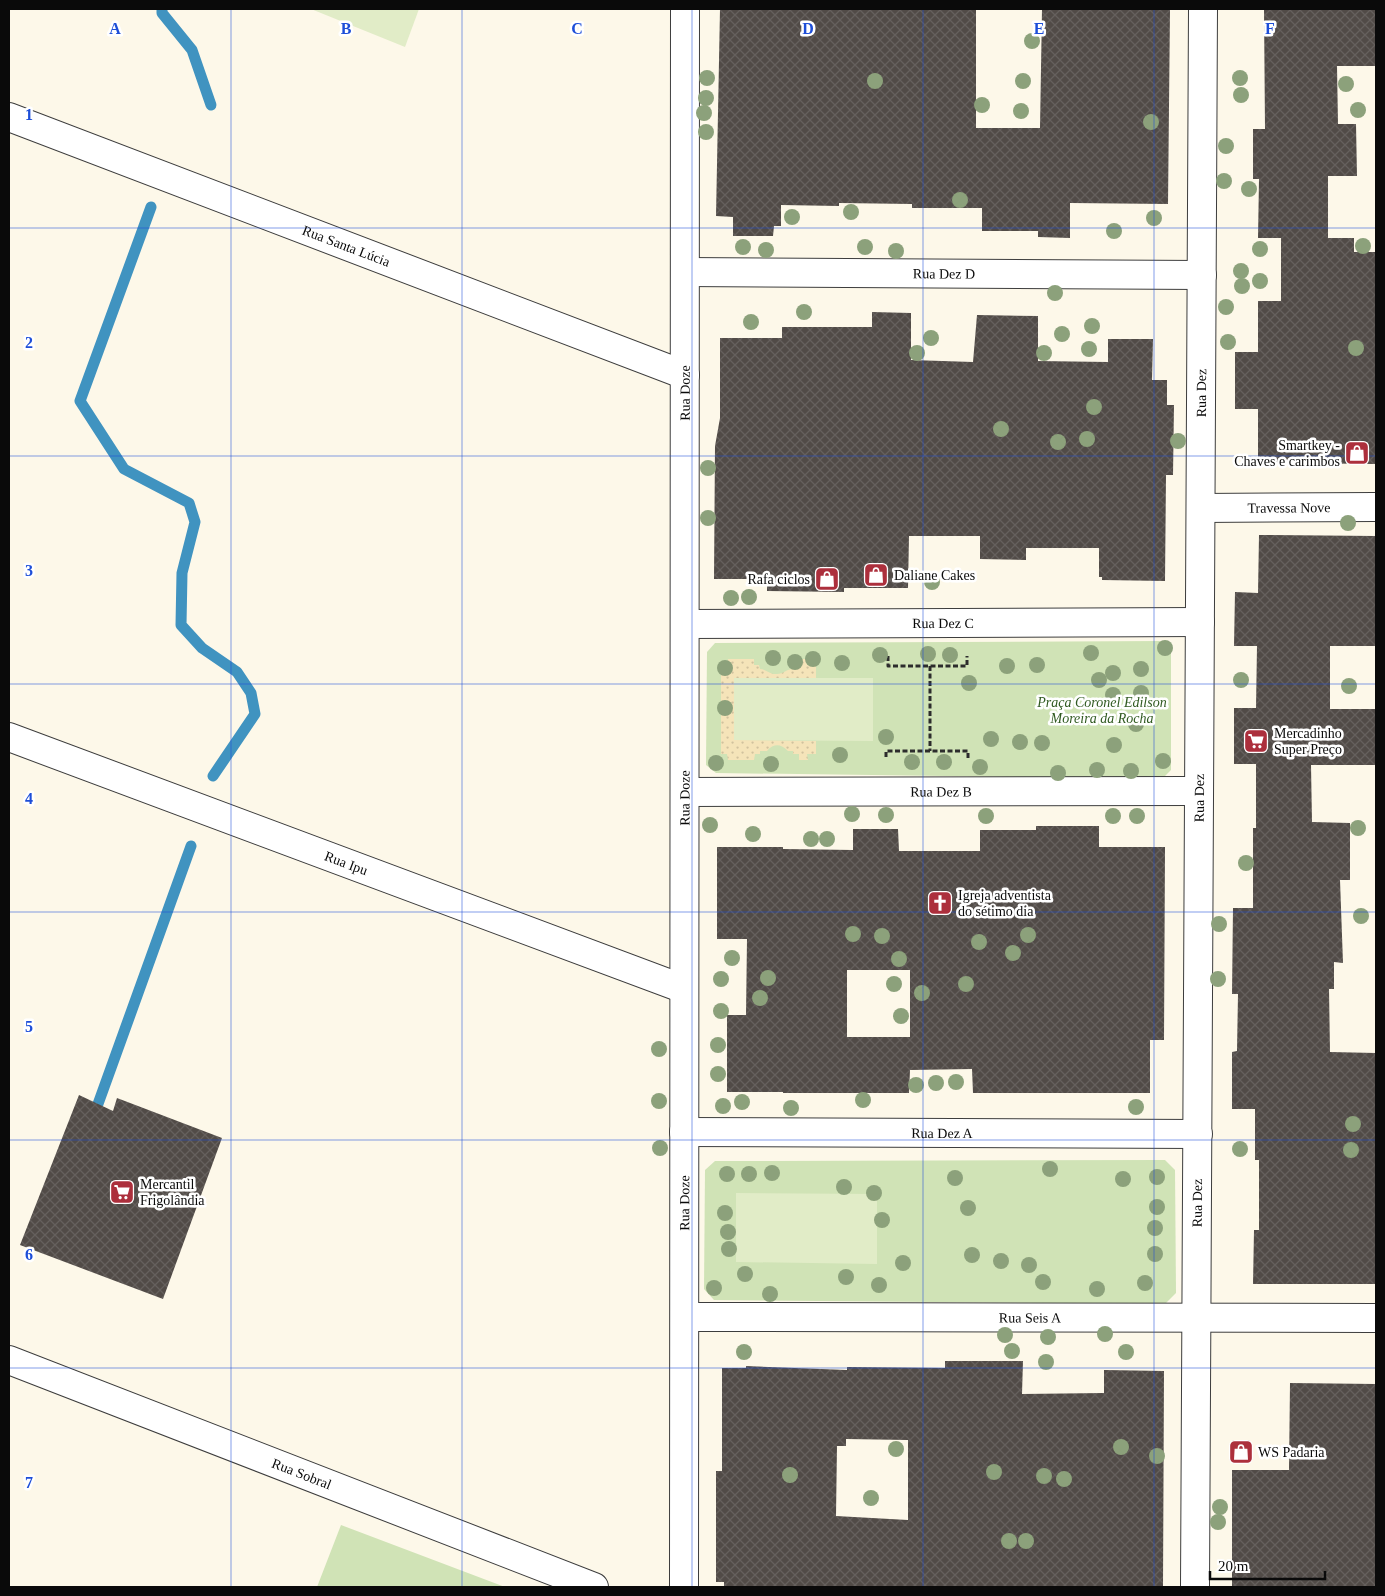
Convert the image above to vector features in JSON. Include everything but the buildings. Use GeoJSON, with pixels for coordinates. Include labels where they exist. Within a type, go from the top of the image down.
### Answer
{"type":"FeatureCollection","features":[{"type":"Feature","properties":{"kind":"street","name":"Rua Doze"},"geometry":{"type":"LineString","coordinates":[[684,1587],[685,9]]}},
{"type":"Feature","properties":{"kind":"street","name":"Rua Dez"},"geometry":{"type":"LineString","coordinates":[[1195,1587],[1203,9]]}},
{"type":"Feature","properties":{"kind":"street","name":"Rua Santa Lúcia"},"geometry":{"type":"LineString","coordinates":[[9,117],[685,375]]}},
{"type":"Feature","properties":{"kind":"street","name":"Rua Dez D"},"geometry":{"type":"LineString","coordinates":[[685,272],[1202,275]]}},
{"type":"Feature","properties":{"kind":"street","name":"Travessa Nove"},"geometry":{"type":"LineString","coordinates":[[1201,508],[1376,507]]}},
{"type":"Feature","properties":{"kind":"street","name":"Rua Dez C"},"geometry":{"type":"LineString","coordinates":[[685,624],[1200,622]]}},
{"type":"Feature","properties":{"kind":"street","name":"Rua Ipu"},"geometry":{"type":"LineString","coordinates":[[9,737],[684,989]]}},
{"type":"Feature","properties":{"kind":"street","name":"Rua Dez B"},"geometry":{"type":"LineString","coordinates":[[684,792],[1199,791]]}},
{"type":"Feature","properties":{"kind":"street","name":"Rua Dez A"},"geometry":{"type":"LineString","coordinates":[[684,1132],[1198,1134]]}},
{"type":"Feature","properties":{"kind":"street","name":"Rua Seis A"},"geometry":{"type":"LineString","coordinates":[[684,1317],[1376,1318]]}},
{"type":"Feature","properties":{"kind":"street","name":"Rua Sobral"},"geometry":{"type":"LineString","coordinates":[[9,1360],[594,1587]]}},
{"type":"Feature","properties":{"kind":"path"},"geometry":{"type":"LineString","coordinates":[[888,650],[888,666],[967,666],[967,650]]}},
{"type":"Feature","properties":{"kind":"path"},"geometry":{"type":"LineString","coordinates":[[930,666],[930,751]]}},
{"type":"Feature","properties":{"kind":"green space"},"geometry":{"type":"Polygon","coordinates":[[[311,9],[419,9],[405,47],[311,9]]]}},
{"type":"Feature","properties":{"kind":"green space","name":"Praça Coronel Edilson Moreira da Rocha"},"geometry":{"type":"Polygon","coordinates":[[[1162,641],[1171,649],[1171,770],[1162,779],[716,773],[706,765],[707,652],[715,643],[1162,641]]]}},
{"type":"Feature","properties":{"kind":"green space"},"geometry":{"type":"Polygon","coordinates":[[[734,678],[873,678],[873,741],[734,740],[734,678]]]}},
{"type":"Feature","properties":{"kind":"green space"},"geometry":{"type":"Polygon","coordinates":[[[1165,1160],[1175,1170],[1176,1293],[1165,1304],[714,1300],[704,1289],[705,1170],[715,1161],[1165,1160]]]}},
{"type":"Feature","properties":{"kind":"green space"},"geometry":{"type":"Polygon","coordinates":[[[736,1193],[877,1194],[877,1264],[736,1262],[736,1193]]]}},
{"type":"Feature","properties":{"kind":"green space"},"geometry":{"type":"Polygon","coordinates":[[[341,1525],[505,1587],[317,1587],[341,1525]]]}},
{"type":"Feature","properties":{"kind":"sand"},"geometry":{"type":"Polygon","coordinates":[[[728,659],[754,659],[754,665],[759,665],[760,669],[775,674],[793,669],[794,665],[799,664],[799,659],[807,659],[807,665],[816,665],[816,678],[734,678],[734,740],[816,741],[816,754],[807,754],[808,760],[799,760],[799,754],[793,754],[793,751],[788,751],[778,745],[767,751],[760,751],[760,754],[755,754],[754,760],[728,760],[727,754],[721,754],[721,665],[727,664],[728,659]]]}},
{"type":"Feature","properties":{"kind":"waterway"},"geometry":{"type":"LineString","coordinates":[[162,9],[162,13],[192,50],[211,105]]}},
{"type":"Feature","properties":{"kind":"waterway"},"geometry":{"type":"LineString","coordinates":[[151,207],[80,401],[124,469],[189,503],[195,522],[182,573],[181,625],[202,648],[237,672],[251,693],[255,714],[213,776]]}},
{"type":"Feature","properties":{"kind":"waterway"},"geometry":{"type":"LineString","coordinates":[[98,1104],[191,846]]}},
{"type":"Feature","properties":{"kind":"place","name":"Smartkey - Chaves e carimbos"},"geometry":{"type":"Point","coordinates":[1357,453]}},
{"type":"Feature","properties":{"kind":"place","name":"Daliane Cakes"},"geometry":{"type":"Point","coordinates":[876,575]}},
{"type":"Feature","properties":{"kind":"place","name":"Rafa ciclos"},"geometry":{"type":"Point","coordinates":[827,579]}},
{"type":"Feature","properties":{"kind":"place","name":"Mercadinho Super Preço"},"geometry":{"type":"Point","coordinates":[1256,741]}},
{"type":"Feature","properties":{"kind":"place","name":"Igreja adventista do sétimo dia"},"geometry":{"type":"Point","coordinates":[940,903]}},
{"type":"Feature","properties":{"kind":"place","name":"Mercantil Frigolândia"},"geometry":{"type":"Point","coordinates":[122,1192]}},
{"type":"Feature","properties":{"kind":"place","name":"WS Padaria"},"geometry":{"type":"Point","coordinates":[1241,1452]}}]}
